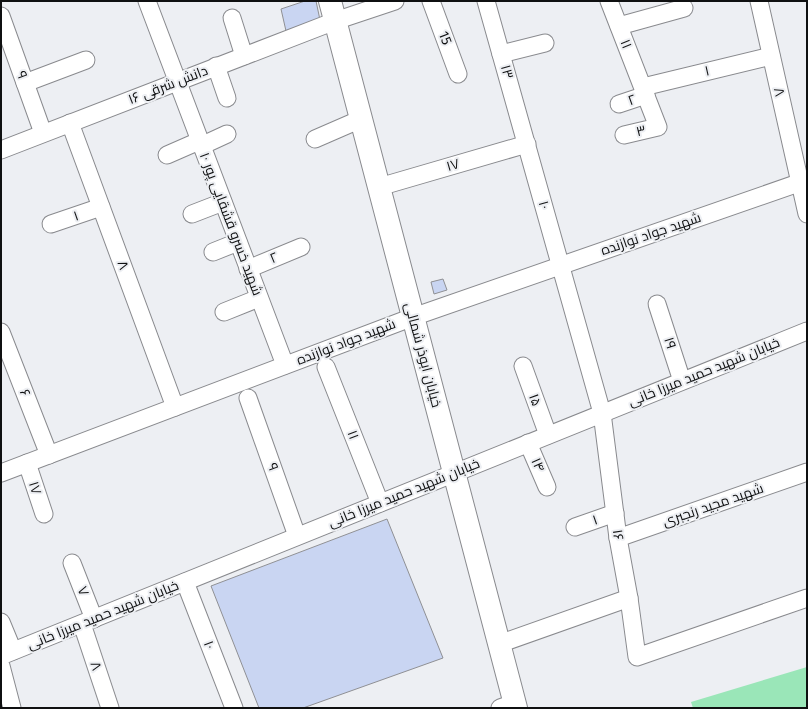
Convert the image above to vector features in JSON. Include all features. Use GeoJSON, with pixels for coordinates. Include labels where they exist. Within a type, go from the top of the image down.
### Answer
{"type":"FeatureCollection","features":[{"type":"Feature","properties":{"kind":"street","name":"شهید خسرو قشقایی پور ۱۰"},"geometry":{"type":"LineString","coordinates":[[147,1],[176,82],[285,365]]}},
{"type":"Feature","properties":{"kind":"street","name":"دانش شرقی ۱۶"},"geometry":{"type":"LineString","coordinates":[[1,150],[244,56],[333,11],[394,1]]}},
{"type":"Feature","properties":{"kind":"street","name":"15"},"geometry":{"type":"LineString","coordinates":[[431,1],[458,74]]}},
{"type":"Feature","properties":{"kind":"street","name":"۱۳"},"geometry":{"type":"LineString","coordinates":[[486,1],[527,144]]}},
{"type":"Feature","properties":{"kind":"street","name":"۱۱"},"geometry":{"type":"LineString","coordinates":[[609,1],[658,127]]}},
{"type":"Feature","properties":{"kind":"street","name":"۸"},"geometry":{"type":"LineString","coordinates":[[759,1],[771,56],[804,182],[807,214]]}},
{"type":"Feature","properties":{"kind":"street"},"geometry":{"type":"LineString","coordinates":[[618,26],[684,8]]}},
{"type":"Feature","properties":{"kind":"street","name":"خیابان ابوذر شمالی"},"geometry":{"type":"LineString","coordinates":[[333,11],[499,644],[510,706]]}},
{"type":"Feature","properties":{"kind":"street","name":"۹"},"geometry":{"type":"LineString","coordinates":[[1,16],[44,133]]}},
{"type":"Feature","properties":{"kind":"street"},"geometry":{"type":"LineString","coordinates":[[232,18],[244,56]]}},
{"type":"Feature","properties":{"kind":"street"},"geometry":{"type":"LineString","coordinates":[[501,54],[545,44]]}},
{"type":"Feature","properties":{"kind":"street","name":"۱"},"geometry":{"type":"LineString","coordinates":[[644,91],[771,56]]}},
{"type":"Feature","properties":{"kind":"street"},"geometry":{"type":"LineString","coordinates":[[25,83],[86,60]]}},
{"type":"Feature","properties":{"kind":"street"},"geometry":{"type":"LineString","coordinates":[[216,66],[227,98]]}},
{"type":"Feature","properties":{"kind":"street","name":"۲"},"geometry":{"type":"LineString","coordinates":[[619,104],[644,91]]}},
{"type":"Feature","properties":{"kind":"street"},"geometry":{"type":"LineString","coordinates":[[315,139],[361,118]]}},
{"type":"Feature","properties":{"kind":"street","name":"۸"},"geometry":{"type":"LineString","coordinates":[[70,123],[175,407]]}},
{"type":"Feature","properties":{"kind":"street","name":"۳"},"geometry":{"type":"LineString","coordinates":[[624,135],[658,127]]}},
{"type":"Feature","properties":{"kind":"street"},"geometry":{"type":"LineString","coordinates":[[167,155],[227,134]]}},
{"type":"Feature","properties":{"kind":"street","name":"۱۷"},"geometry":{"type":"LineString","coordinates":[[379,187],[527,144]]}},
{"type":"Feature","properties":{"kind":"street","name":"۱۰"},"geometry":{"type":"LineString","coordinates":[[527,144],[561,265]]}},
{"type":"Feature","properties":{"kind":"street","name":"شهید جواد نوازنده"},"geometry":{"type":"LineString","coordinates":[[1,473],[413,317],[804,182]]}},
{"type":"Feature","properties":{"kind":"street"},"geometry":{"type":"LineString","coordinates":[[192,214],[223,202]]}},
{"type":"Feature","properties":{"kind":"street","name":"۱"},"geometry":{"type":"LineString","coordinates":[[51,224],[101,207]]}},
{"type":"Feature","properties":{"kind":"street"},"geometry":{"type":"LineString","coordinates":[[213,252],[238,242]]}},
{"type":"Feature","properties":{"kind":"street","name":"۲"},"geometry":{"type":"LineString","coordinates":[[248,269],[301,247]]}},
{"type":"Feature","properties":{"kind":"street"},"geometry":{"type":"LineString","coordinates":[[561,265],[602,413]]}},
{"type":"Feature","properties":{"kind":"street"},"geometry":{"type":"LineString","coordinates":[[224,312],[259,298]]}},
{"type":"Feature","properties":{"kind":"street","name":"۱۹"},"geometry":{"type":"LineString","coordinates":[[657,304],[682,381]]}},
{"type":"Feature","properties":{"kind":"street","name":"خیابان شهید حمید میرزا خانی"},"geometry":{"type":"LineString","coordinates":[[7,654],[807,331]]}},
{"type":"Feature","properties":{"kind":"street","name":"۶"},"geometry":{"type":"LineString","coordinates":[[1,332],[49,455]]}},
{"type":"Feature","properties":{"kind":"street","name":"۱۵"},"geometry":{"type":"LineString","coordinates":[[523,366],[548,435]]}},
{"type":"Feature","properties":{"kind":"street","name":"۱۱"},"geometry":{"type":"LineString","coordinates":[[326,367],[380,503]]}},
{"type":"Feature","properties":{"kind":"street","name":"۹"},"geometry":{"type":"LineString","coordinates":[[248,398],[297,536]]}},
{"type":"Feature","properties":{"kind":"street","name":"۱۶"},"geometry":{"type":"LineString","coordinates":[[602,413],[618,538],[629,598],[637,657],[807,598]]}},
{"type":"Feature","properties":{"kind":"street","name":"۱۴"},"geometry":{"type":"LineString","coordinates":[[528,443],[547,487]]}},
{"type":"Feature","properties":{"kind":"street","name":"۱۷"},"geometry":{"type":"LineString","coordinates":[[27,463],[44,514]]}},
{"type":"Feature","properties":{"kind":"street","name":"شهید مجید رنجبری"},"geometry":{"type":"LineString","coordinates":[[618,538],[807,472]]}},
{"type":"Feature","properties":{"kind":"street","name":"۱"},"geometry":{"type":"LineString","coordinates":[[575,527],[615,513]]}},
{"type":"Feature","properties":{"kind":"street","name":"۷"},"geometry":{"type":"LineString","coordinates":[[72,563],[88,621]]}},
{"type":"Feature","properties":{"kind":"street","name":"۱۰"},"geometry":{"type":"LineString","coordinates":[[185,582],[234,708]]}},
{"type":"Feature","properties":{"kind":"street"},"geometry":{"type":"LineString","coordinates":[[499,644],[629,598]]}},
{"type":"Feature","properties":{"kind":"street","name":"۸"},"geometry":{"type":"LineString","coordinates":[[88,621],[110,708]]}},
{"type":"Feature","properties":{"kind":"street"},"geometry":{"type":"LineString","coordinates":[[1,622],[7,654]]}},
{"type":"Feature","properties":{"kind":"street"},"geometry":{"type":"LineString","coordinates":[[1,666],[12,708]]}},
{"type":"Feature","properties":{"kind":"green space"},"geometry":{"type":"Polygon","coordinates":[[[807,667],[807,708],[693,708],[691,702],[807,667]]]}},
{"type":"Feature","properties":{"kind":"building"},"geometry":{"type":"Polygon","coordinates":[[[305,1],[316,1],[320,20],[286,31],[281,9],[305,1]]]}},
{"type":"Feature","properties":{"kind":"building"},"geometry":{"type":"Polygon","coordinates":[[[443,279],[447,290],[434,294],[431,282],[443,279]]]}},
{"type":"Feature","properties":{"kind":"building"},"geometry":{"type":"Polygon","coordinates":[[[387,519],[443,658],[303,708],[259,708],[211,586],[387,519]]]}}]}
